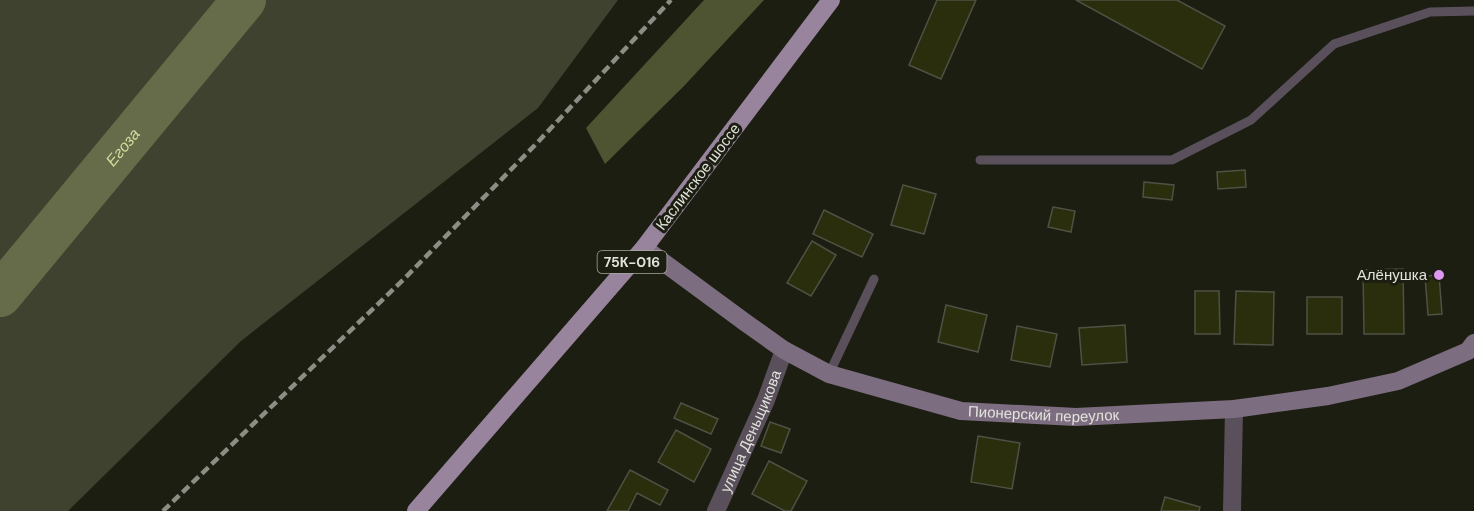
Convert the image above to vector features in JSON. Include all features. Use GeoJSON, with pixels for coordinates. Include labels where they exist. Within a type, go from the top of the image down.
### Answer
{"type":"FeatureCollection","features":[{"type":"Feature","properties":{"kind":"main road","name":"Каслинское шоссе"},"geometry":{"type":"LineString","coordinates":[[416,511],[644,248],[831,0]]}},
{"type":"Feature","properties":{"kind":"street","name":"Пионерский переулок"},"geometry":{"type":"LineString","coordinates":[[644,248],[784,350],[829,374],[962,411],[1076,417],[1234,409],[1328,396],[1398,381],[1468,351],[1474,343]]}},
{"type":"Feature","properties":{"kind":"street","name":"улица Деньщикова"},"geometry":{"type":"LineString","coordinates":[[716,511],[766,400],[784,350]]}},
{"type":"Feature","properties":{"kind":"street"},"geometry":{"type":"LineString","coordinates":[[1232,511],[1234,409]]}},
{"type":"Feature","properties":{"kind":"lane"},"geometry":{"type":"LineString","coordinates":[[980,160],[1172,160],[1251,120],[1334,44],[1430,12],[1474,11]]}},
{"type":"Feature","properties":{"kind":"lane"},"geometry":{"type":"LineString","coordinates":[[829,374],[874,279]]}},
{"type":"Feature","properties":{"kind":"green space"},"geometry":{"type":"Polygon","coordinates":[[[0,0],[618,0],[538,108],[241,341],[68,511],[0,511],[0,0]]]}},
{"type":"Feature","properties":{"kind":"green space"},"geometry":{"type":"Polygon","coordinates":[[[704,0],[764,0],[684,86],[605,164],[586,128],[704,0]]]}},
{"type":"Feature","properties":{"kind":"building"},"geometry":{"type":"Polygon","coordinates":[[[937,0],[976,0],[941,79],[909,65],[937,0]]]}},
{"type":"Feature","properties":{"kind":"building"},"geometry":{"type":"Polygon","coordinates":[[[1076,0],[1177,0],[1225,26],[1202,69],[1076,0]]]}},
{"type":"Feature","properties":{"kind":"building"},"geometry":{"type":"Polygon","coordinates":[[[1245,170],[1246,187],[1218,189],[1217,172],[1245,170]]]}},
{"type":"Feature","properties":{"kind":"building"},"geometry":{"type":"Polygon","coordinates":[[[1144,182],[1174,185],[1172,200],[1143,197],[1144,182]]]}},
{"type":"Feature","properties":{"kind":"building"},"geometry":{"type":"Polygon","coordinates":[[[903,185],[936,194],[924,234],[891,225],[903,185]]]}},
{"type":"Feature","properties":{"kind":"building"},"geometry":{"type":"Polygon","coordinates":[[[1053,207],[1075,211],[1071,232],[1048,227],[1053,207]]]}},
{"type":"Feature","properties":{"kind":"building"},"geometry":{"type":"Polygon","coordinates":[[[824,210],[873,234],[862,257],[813,234],[824,210]]]}},
{"type":"Feature","properties":{"kind":"building"},"geometry":{"type":"Polygon","coordinates":[[[812,241],[836,255],[811,296],[787,283],[812,241]]]}},
{"type":"Feature","properties":{"kind":"building"},"geometry":{"type":"Polygon","coordinates":[[[1403,269],[1404,334],[1364,334],[1363,270],[1403,269]]]}},
{"type":"Feature","properties":{"kind":"building"},"geometry":{"type":"Polygon","coordinates":[[[1439,275],[1442,314],[1428,315],[1425,276],[1439,275]]]}},
{"type":"Feature","properties":{"kind":"building"},"geometry":{"type":"Polygon","coordinates":[[[1195,291],[1219,291],[1220,334],[1195,334],[1195,291]]]}},
{"type":"Feature","properties":{"kind":"building"},"geometry":{"type":"Polygon","coordinates":[[[1236,291],[1274,292],[1273,345],[1234,344],[1236,291]]]}},
{"type":"Feature","properties":{"kind":"building"},"geometry":{"type":"Polygon","coordinates":[[[1307,297],[1342,297],[1342,334],[1307,334],[1307,297]]]}},
{"type":"Feature","properties":{"kind":"building"},"geometry":{"type":"Polygon","coordinates":[[[946,305],[987,315],[978,352],[938,342],[946,305]]]}},
{"type":"Feature","properties":{"kind":"building"},"geometry":{"type":"Polygon","coordinates":[[[1125,325],[1127,362],[1082,365],[1079,328],[1125,325]]]}},
{"type":"Feature","properties":{"kind":"building"},"geometry":{"type":"Polygon","coordinates":[[[1017,326],[1057,334],[1050,367],[1011,360],[1017,326]]]}},
{"type":"Feature","properties":{"kind":"building"},"geometry":{"type":"Polygon","coordinates":[[[681,403],[718,419],[711,434],[674,418],[681,403]]]}},
{"type":"Feature","properties":{"kind":"building"},"geometry":{"type":"Polygon","coordinates":[[[770,422],[790,429],[781,453],[761,446],[770,422]]]}},
{"type":"Feature","properties":{"kind":"building"},"geometry":{"type":"Polygon","coordinates":[[[676,430],[711,449],[694,482],[658,462],[676,430]]]}},
{"type":"Feature","properties":{"kind":"building"},"geometry":{"type":"Polygon","coordinates":[[[978,436],[1020,443],[1012,489],[971,482],[978,436]]]}},
{"type":"Feature","properties":{"kind":"building"},"geometry":{"type":"Polygon","coordinates":[[[769,461],[807,481],[791,511],[785,511],[752,494],[769,461]]]}},
{"type":"Feature","properties":{"kind":"building"},"geometry":{"type":"Polygon","coordinates":[[[630,470],[668,490],[660,505],[637,493],[628,511],[607,511],[630,470]]]}},
{"type":"Feature","properties":{"kind":"building"},"geometry":{"type":"Polygon","coordinates":[[[1165,497],[1200,507],[1199,511],[1161,511],[1165,497]]]}},
{"type":"Feature","properties":{"kind":"waterway","name":"Егоза"},"geometry":{"type":"LineString","coordinates":[[0,295],[244,0]]}},
{"type":"Feature","properties":{"kind":"railway"},"geometry":{"type":"LineString","coordinates":[[163,511],[405,278],[536,144],[671,0]]}},
{"type":"Feature","properties":{"kind":"place","name":"Алёнушка"},"geometry":{"type":"Point","coordinates":[1439,275]}}]}
